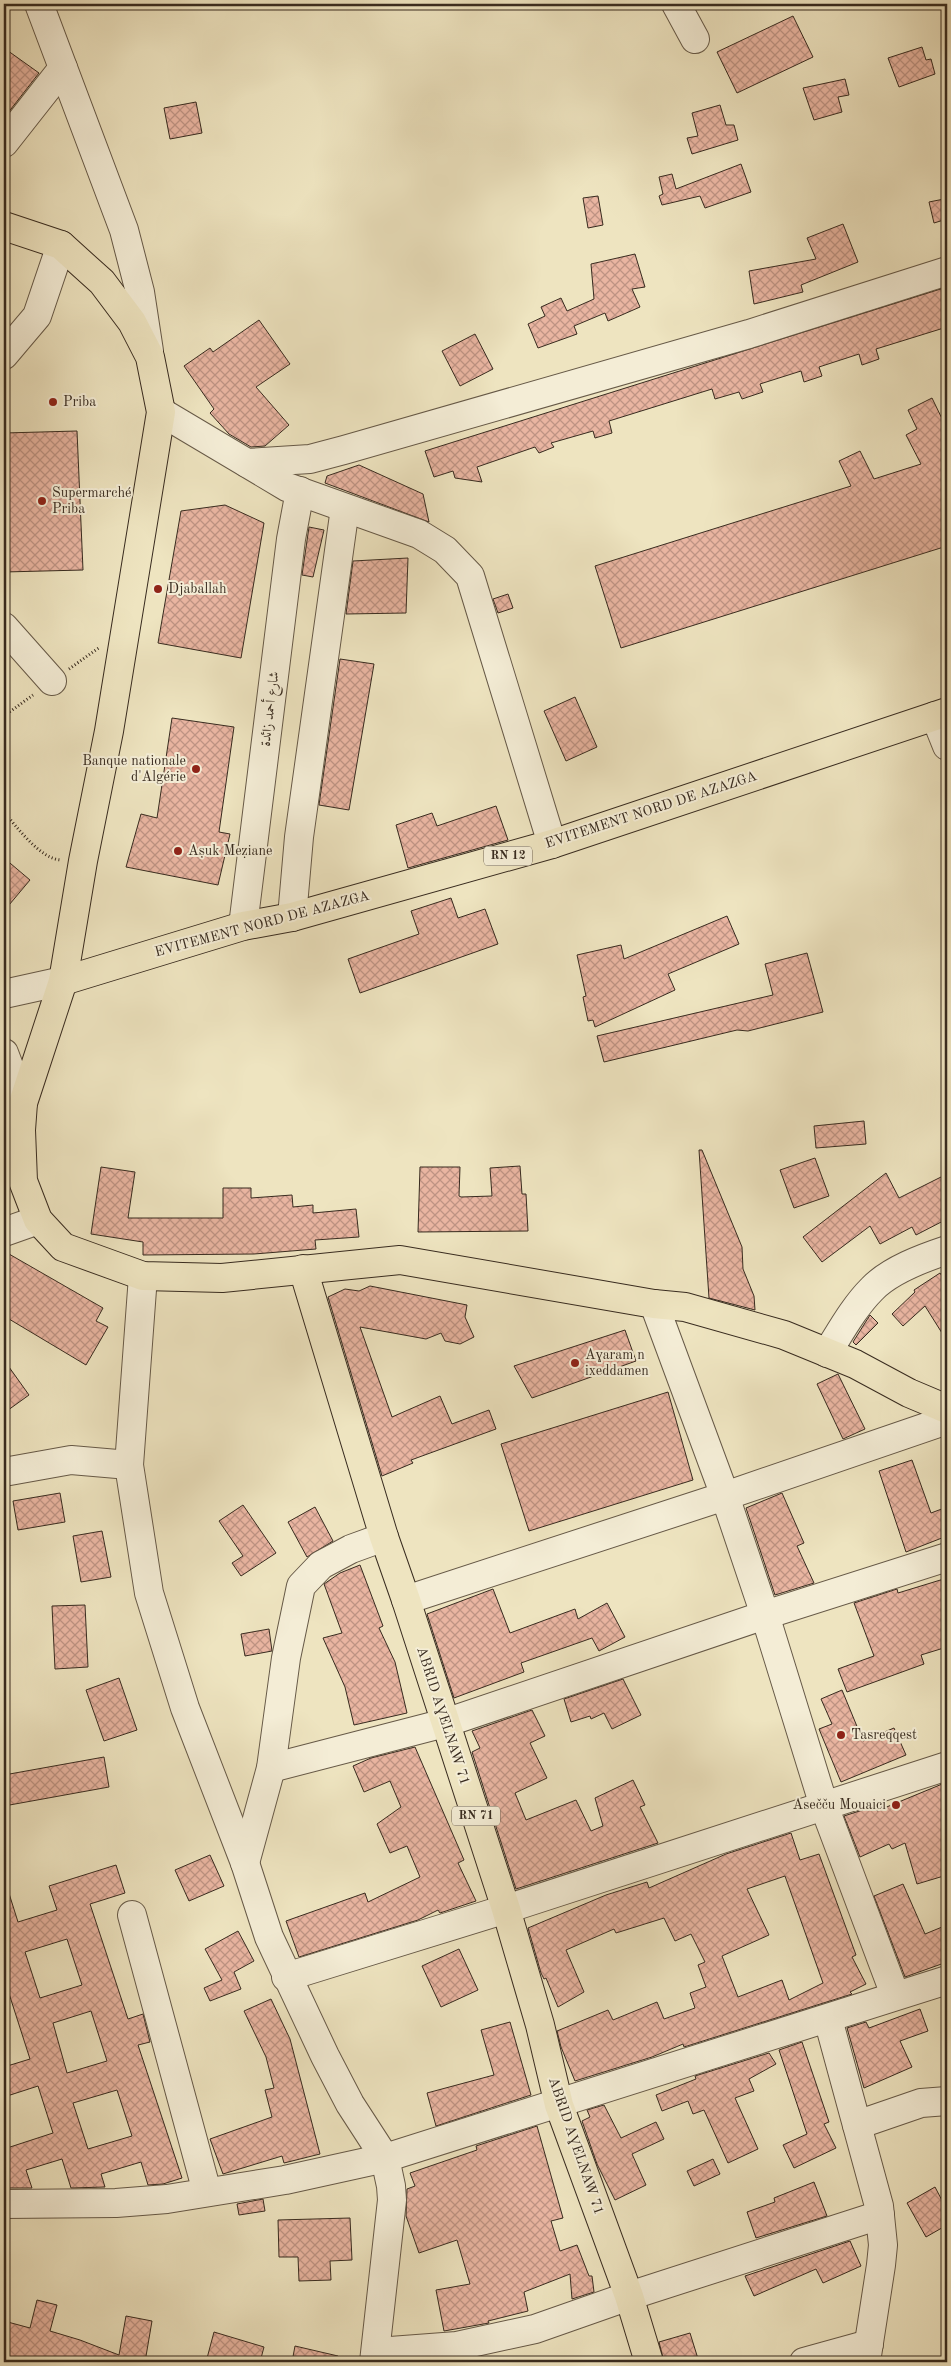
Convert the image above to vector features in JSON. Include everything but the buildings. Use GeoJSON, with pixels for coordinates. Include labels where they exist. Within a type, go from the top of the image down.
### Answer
{"type":"FeatureCollection","features":[{"type":"Feature","properties":{"kind":"main road"},"geometry":{"type":"LineString","coordinates":[[4,226],[61,245],[102,282],[132,322],[150,358],[161,412],[110,730],[83,860],[63,981],[23,1103],[21,1130],[23,1181],[38,1220],[63,1247],[144,1276],[222,1278],[400,1260],[654,1304],[684,1307],[766,1330],[827,1352],[856,1364],[909,1394],[947,1409]]}},
{"type":"Feature","properties":{"kind":"main road","name":"EVITEMENT NORD DE AZAZGA"},"geometry":{"type":"LineString","coordinates":[[63,981],[243,926],[292,917],[552,844],[941,714]]}},
{"type":"Feature","properties":{"kind":"main road","name":"ABRID AƔELNAW 71"},"geometry":{"type":"LineString","coordinates":[[303,1270],[384,1537],[506,1909],[540,2025],[559,2105],[629,2296],[649,2362]]}},
{"type":"Feature","properties":{"kind":"street"},"geometry":{"type":"LineString","coordinates":[[39,4],[124,230],[140,292],[150,358]]}},
{"type":"Feature","properties":{"kind":"street"},"geometry":{"type":"LineString","coordinates":[[676,4],[695,39]]}},
{"type":"Feature","properties":{"kind":"street"},"geometry":{"type":"LineString","coordinates":[[4,143],[63,68]]}},
{"type":"Feature","properties":{"kind":"street"},"geometry":{"type":"LineString","coordinates":[[4,355],[37,316],[61,245]]}},
{"type":"Feature","properties":{"kind":"street"},"geometry":{"type":"LineString","coordinates":[[247,464],[310,459],[344,450],[749,334],[947,271]]}},
{"type":"Feature","properties":{"kind":"street"},"geometry":{"type":"LineString","coordinates":[[161,412],[287,486],[419,534],[445,550],[470,576],[552,844]]}},
{"type":"Feature","properties":{"kind":"street","name":"شارع أحمد زائدة"},"geometry":{"type":"LineString","coordinates":[[243,926],[291,539],[300,491]]}},
{"type":"Feature","properties":{"kind":"street"},"geometry":{"type":"LineString","coordinates":[[292,917],[299,837],[345,508]]}},
{"type":"Feature","properties":{"kind":"street"},"geometry":{"type":"LineString","coordinates":[[4,627],[52,681]]}},
{"type":"Feature","properties":{"kind":"street"},"geometry":{"type":"LineString","coordinates":[[941,714],[947,746]]}},
{"type":"Feature","properties":{"kind":"street"},"geometry":{"type":"LineString","coordinates":[[4,994],[63,981]]}},
{"type":"Feature","properties":{"kind":"street"},"geometry":{"type":"LineString","coordinates":[[4,1053],[23,1103]]}},
{"type":"Feature","properties":{"kind":"street"},"geometry":{"type":"LineString","coordinates":[[4,1232],[38,1220]]}},
{"type":"Feature","properties":{"kind":"street"},"geometry":{"type":"LineString","coordinates":[[827,1352],[872,1288],[892,1274],[947,1250]]}},
{"type":"Feature","properties":{"kind":"street"},"geometry":{"type":"LineString","coordinates":[[144,1276],[129,1465],[149,1593],[186,1708],[245,1863],[269,1937],[286,1977],[350,2104],[385,2158],[392,2200],[376,2357],[488,2340],[535,2329],[629,2296],[880,2215]]}},
{"type":"Feature","properties":{"kind":"street"},"geometry":{"type":"LineString","coordinates":[[654,1304],[725,1496],[765,1615],[824,1806],[896,1994]]}},
{"type":"Feature","properties":{"kind":"street"},"geometry":{"type":"LineString","coordinates":[[406,1600],[725,1496],[947,1420]]}},
{"type":"Feature","properties":{"kind":"street"},"geometry":{"type":"LineString","coordinates":[[4,1472],[71,1460],[129,1465]]}},
{"type":"Feature","properties":{"kind":"street"},"geometry":{"type":"LineString","coordinates":[[245,1863],[271,1768],[286,1658],[301,1586],[321,1565],[351,1549],[384,1537]]}},
{"type":"Feature","properties":{"kind":"street"},"geometry":{"type":"LineString","coordinates":[[271,1768],[445,1723],[765,1615],[947,1557]]}},
{"type":"Feature","properties":{"kind":"street"},"geometry":{"type":"LineString","coordinates":[[286,1977],[506,1909],[947,1766]]}},
{"type":"Feature","properties":{"kind":"street"},"geometry":{"type":"LineString","coordinates":[[132,1915],[207,2192]]}},
{"type":"Feature","properties":{"kind":"street"},"geometry":{"type":"LineString","coordinates":[[4,2204],[124,2202],[167,2199],[285,2180],[385,2158],[559,2105],[828,2019],[896,1994],[947,1980]]}},
{"type":"Feature","properties":{"kind":"street"},"geometry":{"type":"LineString","coordinates":[[804,2362],[868,2353],[882,2265],[883,2245],[879,2206],[828,2019]]}},
{"type":"Feature","properties":{"kind":"street"},"geometry":{"type":"LineString","coordinates":[[857,2125],[921,2103],[947,2101]]}},
{"type":"Feature","properties":{"kind":"path"},"geometry":{"type":"LineString","coordinates":[[4,8],[7,4]]}},
{"type":"Feature","properties":{"kind":"path"},"geometry":{"type":"LineString","coordinates":[[4,812],[32,844],[55,860],[83,860]]}},
{"type":"Feature","properties":{"kind":"place","name":"Priba"},"geometry":{"type":"Point","coordinates":[53,402]}},
{"type":"Feature","properties":{"kind":"place","name":"Supermarché Priba"},"geometry":{"type":"Point","coordinates":[42,501]}},
{"type":"Feature","properties":{"kind":"place","name":"Djaballah"},"geometry":{"type":"Point","coordinates":[158,589]}},
{"type":"Feature","properties":{"kind":"place","name":"Banque nationale d'Algérie"},"geometry":{"type":"Point","coordinates":[196,769]}},
{"type":"Feature","properties":{"kind":"place","name":"Aṣuk Meẓiane"},"geometry":{"type":"Point","coordinates":[178,851]}},
{"type":"Feature","properties":{"kind":"place","name":"Aɣaram n ixeddamen"},"geometry":{"type":"Point","coordinates":[575,1363]}},
{"type":"Feature","properties":{"kind":"place","name":"Tasreqqest"},"geometry":{"type":"Point","coordinates":[841,1735]}},
{"type":"Feature","properties":{"kind":"place","name":"Asečču Mouaici"},"geometry":{"type":"Point","coordinates":[896,1805]}}]}
